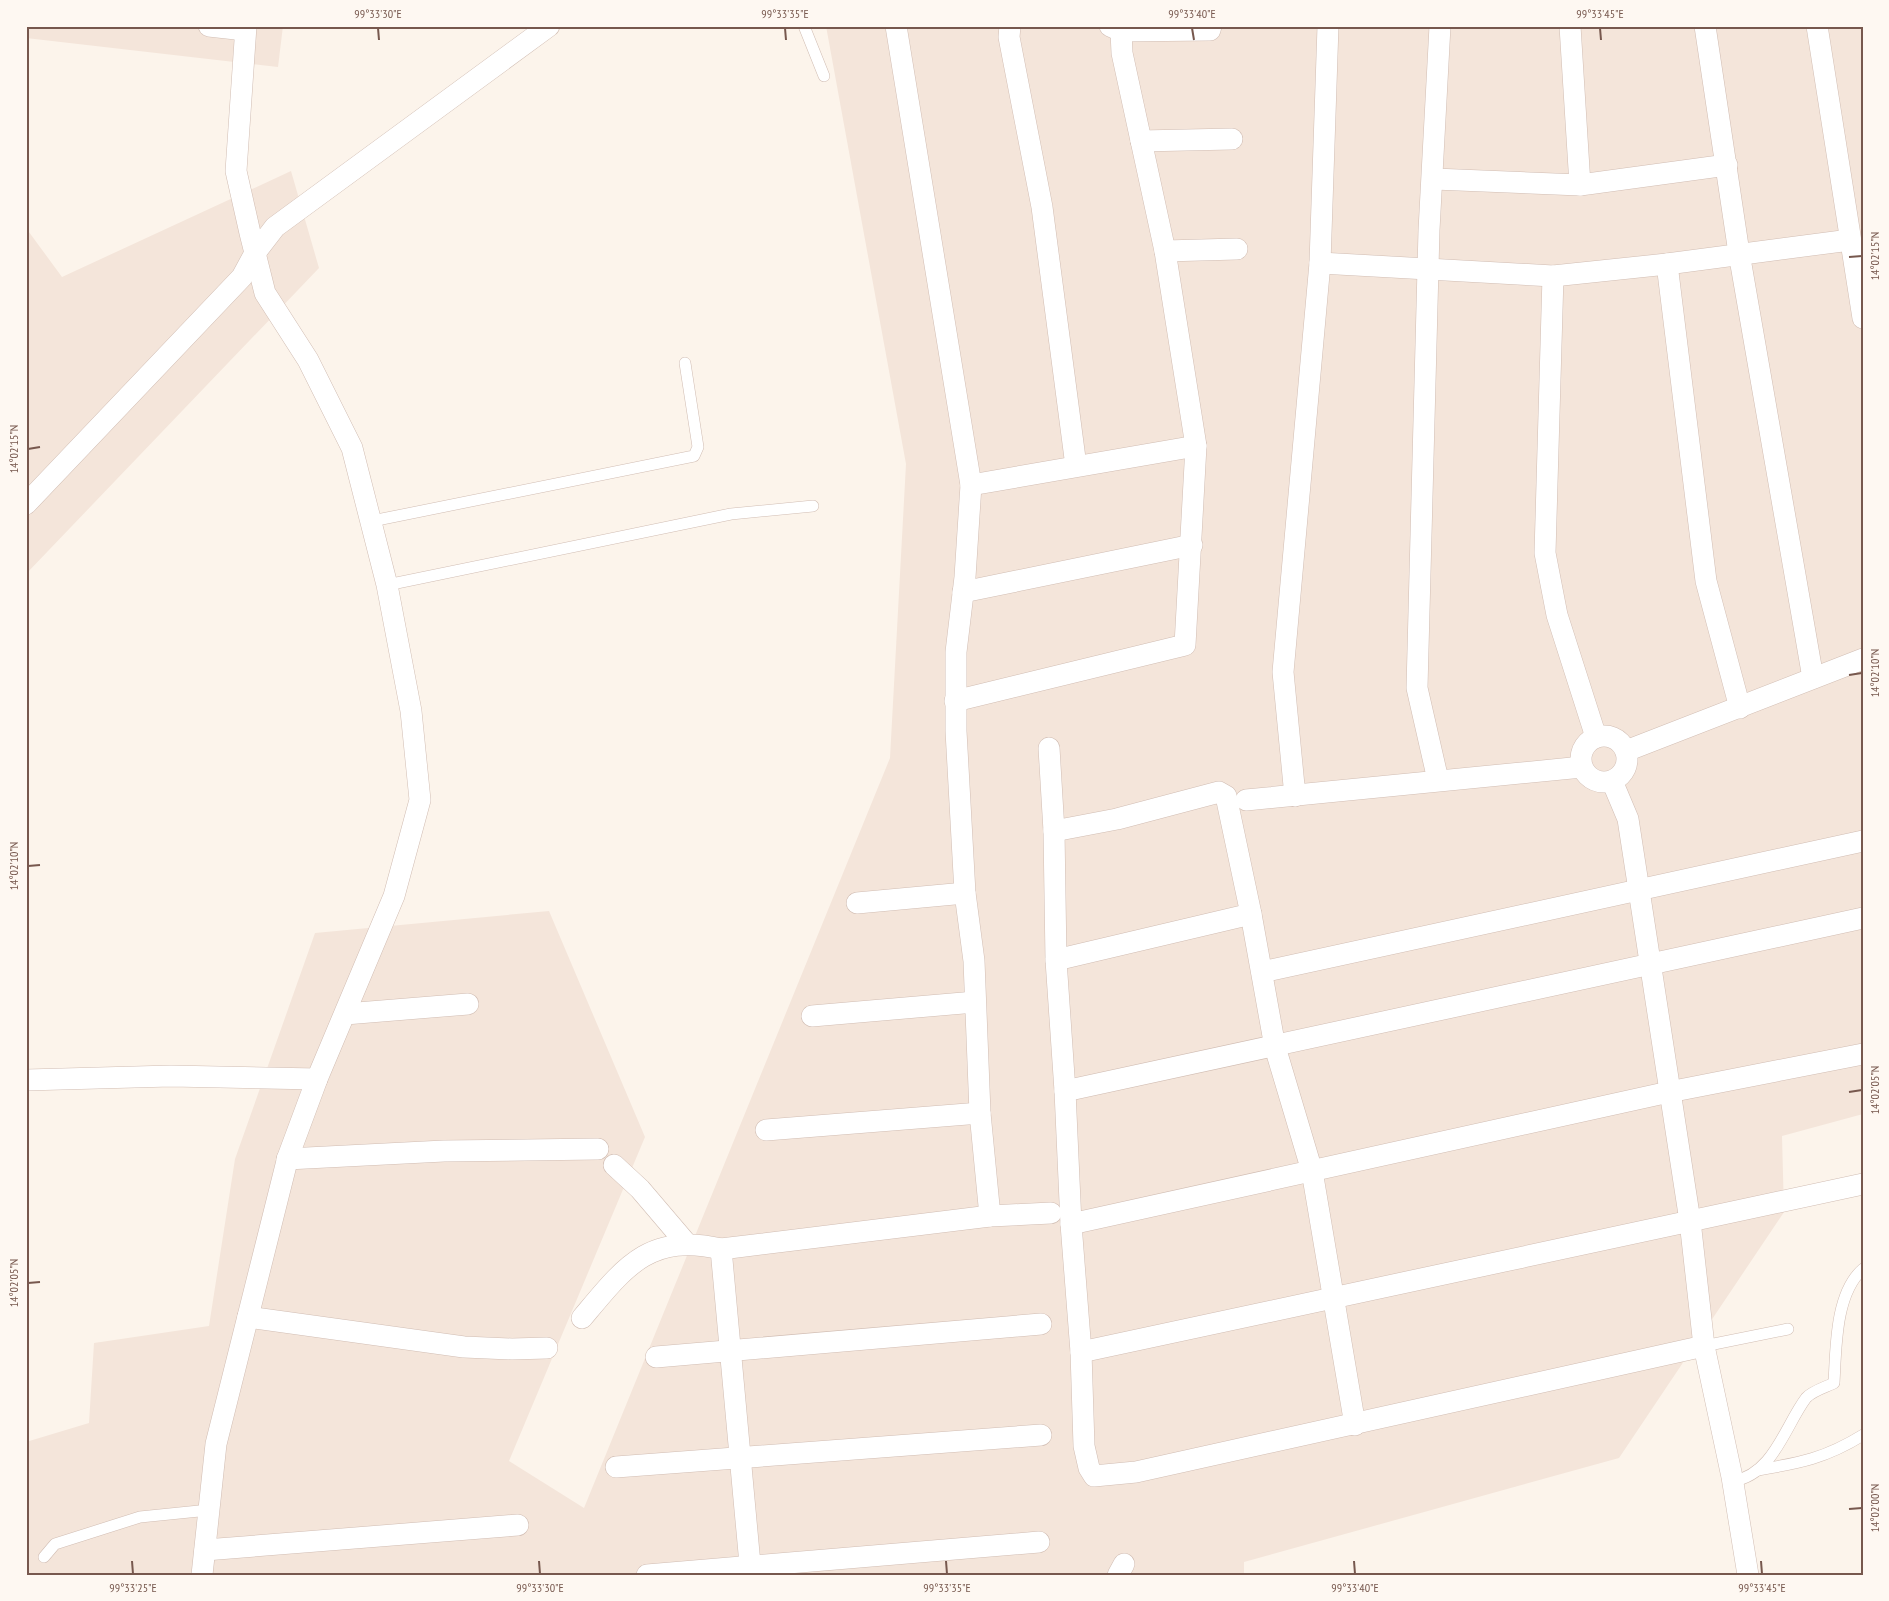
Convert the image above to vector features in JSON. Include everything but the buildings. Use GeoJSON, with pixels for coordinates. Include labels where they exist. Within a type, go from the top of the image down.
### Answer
{"type":"FeatureCollection","features":[{"type":"Feature","properties":{"kind":"street"},"geometry":{"type":"LineString","coordinates":[[202,1575],[216,1444],[288,1160],[317,1079],[394,896],[420,800],[411,711],[387,585],[352,448],[308,360],[265,293],[236,171],[245,28],[209,26]]}},
{"type":"Feature","properties":{"kind":"street"},"geometry":{"type":"LineString","coordinates":[[26,504],[242,277],[255,253],[275,227],[549,26]]}},
{"type":"Feature","properties":{"kind":"street"},"geometry":{"type":"LineString","coordinates":[[896,26],[971,485],[963,592],[956,652],[955,701],[965,893],[974,961],[980,1113],[990,1216]]}},
{"type":"Feature","properties":{"kind":"street"},"geometry":{"type":"LineString","coordinates":[[1010,26],[1010,37],[1042,207],[1076,466]]}},
{"type":"Feature","properties":{"kind":"street"},"geometry":{"type":"LineString","coordinates":[[955,701],[1185,645],[1196,446],[1165,251],[1122,53],[1115,29],[1210,30],[1211,26]]}},
{"type":"Feature","properties":{"kind":"street"},"geometry":{"type":"LineString","coordinates":[[1295,796],[1283,672],[1320,263],[1328,26]]}},
{"type":"Feature","properties":{"kind":"street"},"geometry":{"type":"LineString","coordinates":[[1438,780],[1417,688],[1429,270],[1440,26]]}},
{"type":"Feature","properties":{"kind":"street"},"geometry":{"type":"LineString","coordinates":[[1570,26],[1580,185]]}},
{"type":"Feature","properties":{"kind":"street"},"geometry":{"type":"LineString","coordinates":[[1705,26],[1739,253],[1814,678]]}},
{"type":"Feature","properties":{"kind":"street"},"geometry":{"type":"LineString","coordinates":[[1817,26],[1863,318]]}},
{"type":"Feature","properties":{"kind":"street"},"geometry":{"type":"LineString","coordinates":[[1141,141],[1232,140]]}},
{"type":"Feature","properties":{"kind":"street"},"geometry":{"type":"LineString","coordinates":[[1434,179],[1580,185],[1727,165]]}},
{"type":"Feature","properties":{"kind":"street"},"geometry":{"type":"LineString","coordinates":[[1320,263],[1553,276],[1667,264],[1739,253],[1850,240]]}},
{"type":"Feature","properties":{"kind":"street"},"geometry":{"type":"LineString","coordinates":[[1165,251],[1237,249]]}},
{"type":"Feature","properties":{"kind":"street"},"geometry":{"type":"LineString","coordinates":[[1667,264],[1706,581],[1740,708]]}},
{"type":"Feature","properties":{"kind":"street"},"geometry":{"type":"LineString","coordinates":[[1553,276],[1545,553],[1557,614],[1596,737]]}},
{"type":"Feature","properties":{"kind":"street"},"geometry":{"type":"LineString","coordinates":[[971,485],[1196,446]]}},
{"type":"Feature","properties":{"kind":"street"},"geometry":{"type":"LineString","coordinates":[[963,592],[1192,545]]}},
{"type":"Feature","properties":{"kind":"street"},"geometry":{"type":"LineString","coordinates":[[1626,752],[1863,659]]}},
{"type":"Feature","properties":{"kind":"street"},"geometry":{"type":"LineString","coordinates":[[1596,737],[1614,738],[1622,744],[1626,752],[1625,769],[1620,776],[1612,781],[1594,780],[1586,774],[1582,767],[1580,758],[1583,749],[1596,737]]}},
{"type":"Feature","properties":{"kind":"street"},"geometry":{"type":"LineString","coordinates":[[1049,748],[1054,831],[1056,960],[1065,1091],[1070,1224],[1081,1352],[1084,1446],[1089,1468],[1094,1476],[1136,1472],[1355,1425],[1704,1346]]}},
{"type":"Feature","properties":{"kind":"street"},"geometry":{"type":"LineString","coordinates":[[1246,800],[1582,767]]}},
{"type":"Feature","properties":{"kind":"street"},"geometry":{"type":"LineString","coordinates":[[1612,781],[1628,818],[1649,965],[1690,1221],[1704,1346],[1733,1481],[1748,1575]]}},
{"type":"Feature","properties":{"kind":"street"},"geometry":{"type":"LineString","coordinates":[[1054,831],[1116,819],[1219,792],[1226,796],[1251,914],[1275,1047],[1312,1171],[1355,1425]]}},
{"type":"Feature","properties":{"kind":"street"},"geometry":{"type":"LineString","coordinates":[[1262,972],[1863,841]]}},
{"type":"Feature","properties":{"kind":"street"},"geometry":{"type":"LineString","coordinates":[[857,903],[965,893]]}},
{"type":"Feature","properties":{"kind":"street"},"geometry":{"type":"LineString","coordinates":[[1056,960],[1251,914]]}},
{"type":"Feature","properties":{"kind":"street"},"geometry":{"type":"LineString","coordinates":[[1065,1091],[1863,918]]}},
{"type":"Feature","properties":{"kind":"street"},"geometry":{"type":"LineString","coordinates":[[812,1016],[975,1002]]}},
{"type":"Feature","properties":{"kind":"street"},"geometry":{"type":"LineString","coordinates":[[345,1014],[468,1004]]}},
{"type":"Feature","properties":{"kind":"street"},"geometry":{"type":"LineString","coordinates":[[1070,1224],[1669,1092],[1863,1054]]}},
{"type":"Feature","properties":{"kind":"street"},"geometry":{"type":"LineString","coordinates":[[26,1080],[171,1076],[317,1079]]}},
{"type":"Feature","properties":{"kind":"street"},"geometry":{"type":"LineString","coordinates":[[766,1130],[980,1113]]}},
{"type":"Feature","properties":{"kind":"street"},"geometry":{"type":"LineString","coordinates":[[288,1160],[444,1150],[598,1148]]}},
{"type":"Feature","properties":{"kind":"street"},"geometry":{"type":"LineString","coordinates":[[614,1164],[640,1189],[686,1243]]}},
{"type":"Feature","properties":{"kind":"street"},"geometry":{"type":"LineString","coordinates":[[1081,1352],[1863,1184]]}},
{"type":"Feature","properties":{"kind":"street"},"geometry":{"type":"LineString","coordinates":[[582,1318],[618,1276],[650,1252],[686,1243],[721,1249],[990,1216],[1050,1213]]}},
{"type":"Feature","properties":{"kind":"street"},"geometry":{"type":"LineString","coordinates":[[721,1249],[732,1351],[750,1570]]}},
{"type":"Feature","properties":{"kind":"street"},"geometry":{"type":"LineString","coordinates":[[248,1317],[464,1347],[512,1350],[547,1348]]}},
{"type":"Feature","properties":{"kind":"street"},"geometry":{"type":"LineString","coordinates":[[656,1357],[1042,1324]]}},
{"type":"Feature","properties":{"kind":"street"},"geometry":{"type":"LineString","coordinates":[[616,1467],[1041,1435]]}},
{"type":"Feature","properties":{"kind":"street"},"geometry":{"type":"LineString","coordinates":[[205,1550],[518,1525]]}},
{"type":"Feature","properties":{"kind":"street"},"geometry":{"type":"LineString","coordinates":[[647,1575],[750,1570],[1038,1542]]}},
{"type":"Feature","properties":{"kind":"lane"},"geometry":{"type":"LineString","coordinates":[[804,26],[824,76]]}},
{"type":"Feature","properties":{"kind":"lane"},"geometry":{"type":"LineString","coordinates":[[372,521],[694,456],[698,447],[685,363]]}},
{"type":"Feature","properties":{"kind":"lane"},"geometry":{"type":"LineString","coordinates":[[387,585],[730,514],[813,506]]}},
{"type":"Feature","properties":{"kind":"lane"},"geometry":{"type":"LineString","coordinates":[[1758,1470],[1772,1453],[1807,1396],[1834,1383],[1836,1332],[1845,1299],[1856,1275],[1863,1269]]}},
{"type":"Feature","properties":{"kind":"lane"},"geometry":{"type":"LineString","coordinates":[[1704,1346],[1788,1329]]}},
{"type":"Feature","properties":{"kind":"lane"},"geometry":{"type":"LineString","coordinates":[[1733,1481],[1758,1470],[1801,1463],[1836,1451],[1863,1435]]}},
{"type":"Feature","properties":{"kind":"lane"},"geometry":{"type":"LineString","coordinates":[[44,1557],[55,1544],[132,1519],[209,1510]]}},
{"type":"Feature","properties":{"kind":"shaded area"},"geometry":{"type":"Polygon","coordinates":[[[26,26],[283,26],[278,67],[26,38],[26,26]]]}},
{"type":"Feature","properties":{"kind":"shaded area"},"geometry":{"type":"Polygon","coordinates":[[[826,26],[1863,26],[1863,1114],[1782,1136],[1784,1212],[1619,1458],[1244,1562],[1244,1575],[26,1575],[26,1442],[89,1423],[94,1343],[209,1326],[235,1159],[315,933],[549,911],[645,1137],[509,1461],[584,1508],[890,758],[906,464],[826,26]]]}},
{"type":"Feature","properties":{"kind":"shaded area"},"geometry":{"type":"Polygon","coordinates":[[[291,171],[319,268],[26,574],[26,228],[62,277],[291,171]]]}}]}
